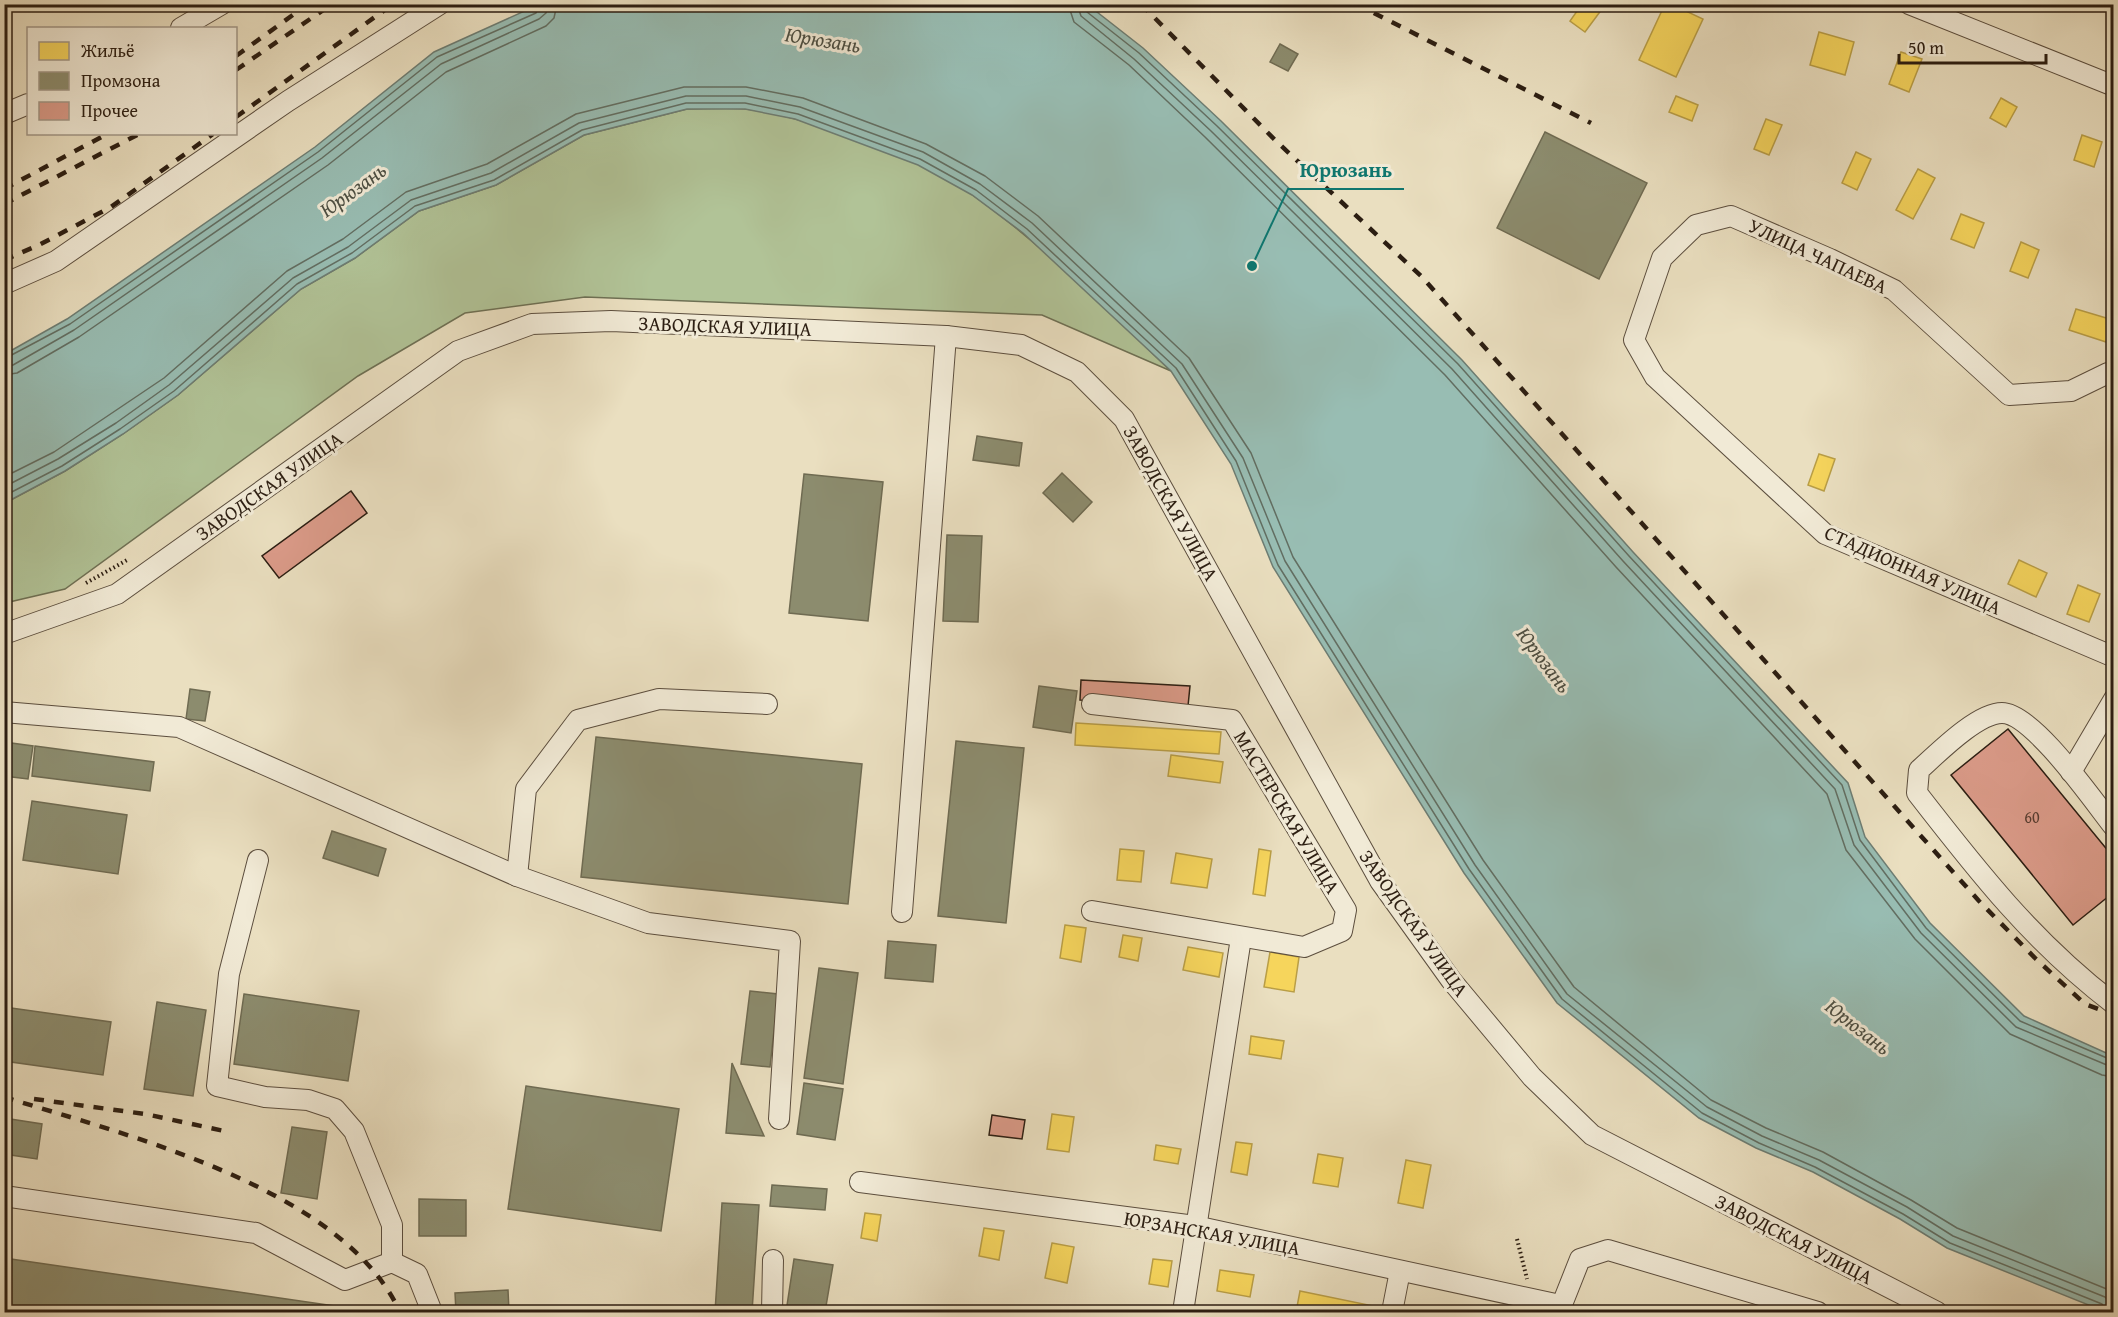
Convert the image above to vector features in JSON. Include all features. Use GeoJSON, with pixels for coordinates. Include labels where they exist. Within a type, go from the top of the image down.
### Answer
{"type":"FeatureCollection","features":[{"type":"Feature","properties":{"kind":"street"},"geometry":{"type":"LineString","coordinates":[[183,27],[222,4]]}},
{"type":"Feature","properties":{"kind":"street"},"geometry":{"type":"LineString","coordinates":[[4,284],[56,261],[288,100],[440,4]]}},
{"type":"Feature","properties":{"kind":"street"},"geometry":{"type":"LineString","coordinates":[[1909,4],[2114,86]]}},
{"type":"Feature","properties":{"kind":"street"},"geometry":{"type":"LineString","coordinates":[[4,114],[27,104]]}},
{"type":"Feature","properties":{"kind":"street","name":"УЛИЦА ЧАПАЕВА"},"geometry":{"type":"LineString","coordinates":[[1731,216],[1894,290],[2009,395],[2071,392],[2108,373],[2114,374]]}},
{"type":"Feature","properties":{"kind":"street","name":"СТАДИОННАЯ УЛИЦА"},"geometry":{"type":"LineString","coordinates":[[1731,216],[1696,225],[1662,258],[1634,340],[1655,377],[1825,534],[2114,657]]}},
{"type":"Feature","properties":{"kind":"street","name":"ЗАВОДСКАЯ УЛИЦА"},"geometry":{"type":"LineString","coordinates":[[4,634],[117,594],[458,351],[532,324],[611,321],[946,336],[1021,345],[1077,372],[1124,418],[1380,881],[1451,980],[1532,1077],[1592,1135],[1937,1312]]}},
{"type":"Feature","properties":{"kind":"street"},"geometry":{"type":"LineString","coordinates":[[902,912],[946,336]]}},
{"type":"Feature","properties":{"kind":"street"},"geometry":{"type":"LineString","coordinates":[[517,876],[526,789],[578,720],[659,699],[767,704]]}},
{"type":"Feature","properties":{"kind":"street"},"geometry":{"type":"LineString","coordinates":[[2071,772],[2114,699]]}},
{"type":"Feature","properties":{"kind":"street","name":"МАСТЕРСКАЯ УЛИЦА"},"geometry":{"type":"LineString","coordinates":[[1092,704],[1232,720],[1346,910],[1341,931],[1304,947],[1092,911]]}},
{"type":"Feature","properties":{"kind":"street"},"geometry":{"type":"LineString","coordinates":[[4,712],[179,728],[517,876],[648,923],[790,941],[779,1119]]}},
{"type":"Feature","properties":{"kind":"street"},"geometry":{"type":"LineString","coordinates":[[2114,827],[2071,772],[2030,726],[2016,716],[2001,713],[1984,719],[1959,735],[1918,770],[1917,793],[1994,892],[2072,972],[2114,1004]]}},
{"type":"Feature","properties":{"kind":"street"},"geometry":{"type":"LineString","coordinates":[[258,860],[229,974],[217,1086],[265,1097],[308,1100],[335,1109],[354,1131],[392,1225],[392,1262]]}},
{"type":"Feature","properties":{"kind":"street"},"geometry":{"type":"LineString","coordinates":[[1183,1312],[1241,938]]}},
{"type":"Feature","properties":{"kind":"street","name":"ЮРЗАНСКАЯ УЛИЦА"},"geometry":{"type":"LineString","coordinates":[[860,1182],[1195,1226],[1539,1301],[1560,1309]]}},
{"type":"Feature","properties":{"kind":"street"},"geometry":{"type":"LineString","coordinates":[[4,1196],[256,1233],[345,1280],[392,1262],[417,1274],[432,1312]]}},
{"type":"Feature","properties":{"kind":"street"},"geometry":{"type":"LineString","coordinates":[[1560,1309],[1580,1259],[1608,1250],[1818,1312]]}},
{"type":"Feature","properties":{"kind":"street"},"geometry":{"type":"LineString","coordinates":[[772,1312],[773,1260]]}},
{"type":"Feature","properties":{"kind":"street"},"geometry":{"type":"LineString","coordinates":[[1392,1312],[1400,1271]]}},
{"type":"Feature","properties":{"kind":"path"},"geometry":{"type":"LineString","coordinates":[[83,584],[136,556]]}},
{"type":"Feature","properties":{"kind":"path"},"geometry":{"type":"LineString","coordinates":[[1517,1239],[1525,1274],[1539,1301]]}},
{"type":"Feature","properties":{"kind":"green space"},"geometry":{"type":"Polygon","coordinates":[[[687,109],[746,109],[801,121],[833,130],[896,154],[952,182],[1026,236],[1171,371],[1042,315],[585,297],[465,313],[358,376],[65,589],[5,603],[5,503],[65,471],[123,434],[178,395],[301,289],[355,258],[419,211],[496,185],[584,135],[687,109]]]}},
{"type":"Feature","properties":{"kind":"water"},"geometry":{"type":"Polygon","coordinates":[[[540,4],[1088,5],[1143,48],[1221,121],[1462,360],[1633,552],[1848,783],[1865,837],[1930,923],[2024,1016],[2113,1056],[2113,1312],[2106,1312],[1947,1248],[1900,1219],[1813,1172],[1756,1148],[1699,1118],[1557,1003],[1464,873],[1273,567],[1231,464],[1171,371],[1023,233],[972,195],[918,165],[795,119],[745,109],[687,109],[584,135],[496,185],[419,211],[355,258],[301,289],[178,395],[123,434],[65,471],[5,503],[5,354],[67,319],[315,147],[434,52],[540,4]]]}},
{"type":"Feature","properties":{"kind":"building: Жильё"},"geometry":{"type":"Polygon","coordinates":[[[1582,4],[1596,4],[1602,9],[1585,32],[1570,21],[1582,4]]]}},
{"type":"Feature","properties":{"kind":"building: Жильё"},"geometry":{"type":"Polygon","coordinates":[[[1665,4],[1671,4],[1703,19],[1676,77],[1639,60],[1665,4]]]}},
{"type":"Feature","properties":{"kind":"building: Жильё"},"geometry":{"type":"Polygon","coordinates":[[[1819,32],[1854,42],[1845,75],[1810,65],[1819,32]]]}},
{"type":"Feature","properties":{"kind":"building: Жильё"},"geometry":{"type":"Polygon","coordinates":[[[1901,52],[1922,59],[1909,92],[1889,84],[1901,52]]]}},
{"type":"Feature","properties":{"kind":"building: Жильё"},"geometry":{"type":"Polygon","coordinates":[[[1676,96],[1698,105],[1692,121],[1669,112],[1676,96]]]}},
{"type":"Feature","properties":{"kind":"building: Жильё"},"geometry":{"type":"Polygon","coordinates":[[[2001,98],[2017,107],[2006,127],[1990,118],[2001,98]]]}},
{"type":"Feature","properties":{"kind":"building: Жильё"},"geometry":{"type":"Polygon","coordinates":[[[1766,119],[1782,125],[1769,155],[1754,149],[1766,119]]]}},
{"type":"Feature","properties":{"kind":"building: Жильё"},"geometry":{"type":"Polygon","coordinates":[[[2082,135],[2102,142],[2094,167],[2074,160],[2082,135]]]}},
{"type":"Feature","properties":{"kind":"building: Жильё"},"geometry":{"type":"Polygon","coordinates":[[[1856,152],[1871,159],[1857,190],[1842,183],[1856,152]]]}},
{"type":"Feature","properties":{"kind":"building: Жильё"},"geometry":{"type":"Polygon","coordinates":[[[1918,169],[1935,178],[1913,219],[1896,210],[1918,169]]]}},
{"type":"Feature","properties":{"kind":"building: Жильё"},"geometry":{"type":"Polygon","coordinates":[[[1961,214],[1984,223],[1974,248],[1951,239],[1961,214]]]}},
{"type":"Feature","properties":{"kind":"building: Жильё"},"geometry":{"type":"Polygon","coordinates":[[[2021,242],[2039,250],[2028,278],[2010,271],[2021,242]]]}},
{"type":"Feature","properties":{"kind":"building: Жильё"},"geometry":{"type":"Polygon","coordinates":[[[2076,309],[2113,320],[2106,342],[2069,330],[2076,309]]]}},
{"type":"Feature","properties":{"kind":"building: Жильё"},"geometry":{"type":"Polygon","coordinates":[[[1819,454],[1835,459],[1824,491],[1808,485],[1819,454]]]}},
{"type":"Feature","properties":{"kind":"building: Жильё"},"geometry":{"type":"Polygon","coordinates":[[[2019,560],[2047,573],[2036,597],[2008,584],[2019,560]]]}},
{"type":"Feature","properties":{"kind":"building: Жильё"},"geometry":{"type":"Polygon","coordinates":[[[2078,585],[2100,594],[2089,622],[2067,614],[2078,585]]]}},
{"type":"Feature","properties":{"kind":"building: Жильё"},"geometry":{"type":"Polygon","coordinates":[[[1076,723],[1221,732],[1219,754],[1075,745],[1076,723]]]}},
{"type":"Feature","properties":{"kind":"building: Жильё"},"geometry":{"type":"Polygon","coordinates":[[[1171,755],[1223,762],[1220,783],[1168,776],[1171,755]]]}},
{"type":"Feature","properties":{"kind":"building: Жильё"},"geometry":{"type":"Polygon","coordinates":[[[1120,849],[1144,851],[1141,882],[1117,880],[1120,849]]]}},
{"type":"Feature","properties":{"kind":"building: Жильё"},"geometry":{"type":"Polygon","coordinates":[[[1259,849],[1271,851],[1265,896],[1253,894],[1259,849]]]}},
{"type":"Feature","properties":{"kind":"building: Жильё"},"geometry":{"type":"Polygon","coordinates":[[[1176,853],[1212,859],[1207,888],[1171,883],[1176,853]]]}},
{"type":"Feature","properties":{"kind":"building: Жильё"},"geometry":{"type":"Polygon","coordinates":[[[1065,925],[1086,928],[1081,962],[1060,958],[1065,925]]]}},
{"type":"Feature","properties":{"kind":"building: Жильё"},"geometry":{"type":"Polygon","coordinates":[[[1123,935],[1142,938],[1138,961],[1119,957],[1123,935]]]}},
{"type":"Feature","properties":{"kind":"building: Жильё"},"geometry":{"type":"Polygon","coordinates":[[[1188,947],[1223,953],[1219,977],[1183,970],[1188,947]]]}},
{"type":"Feature","properties":{"kind":"building: Жильё"},"geometry":{"type":"Polygon","coordinates":[[[1270,952],[1299,957],[1294,992],[1264,987],[1270,952]]]}},
{"type":"Feature","properties":{"kind":"building: Жильё"},"geometry":{"type":"Polygon","coordinates":[[[1251,1036],[1284,1041],[1281,1059],[1249,1054],[1251,1036]]]}},
{"type":"Feature","properties":{"kind":"building: Жильё"},"geometry":{"type":"Polygon","coordinates":[[[1052,1114],[1074,1117],[1069,1152],[1047,1149],[1052,1114]]]}},
{"type":"Feature","properties":{"kind":"building: Жильё"},"geometry":{"type":"Polygon","coordinates":[[[1236,1142],[1252,1144],[1247,1175],[1231,1172],[1236,1142]]]}},
{"type":"Feature","properties":{"kind":"building: Жильё"},"geometry":{"type":"Polygon","coordinates":[[[1156,1145],[1181,1149],[1178,1164],[1154,1160],[1156,1145]]]}},
{"type":"Feature","properties":{"kind":"building: Жильё"},"geometry":{"type":"Polygon","coordinates":[[[1318,1154],[1343,1158],[1338,1187],[1313,1183],[1318,1154]]]}},
{"type":"Feature","properties":{"kind":"building: Жильё"},"geometry":{"type":"Polygon","coordinates":[[[1406,1160],[1431,1165],[1423,1208],[1398,1203],[1406,1160]]]}},
{"type":"Feature","properties":{"kind":"building: Жильё"},"geometry":{"type":"Polygon","coordinates":[[[865,1213],[881,1215],[877,1241],[861,1238],[865,1213]]]}},
{"type":"Feature","properties":{"kind":"building: Жильё"},"geometry":{"type":"Polygon","coordinates":[[[984,1228],[1004,1231],[999,1260],[979,1256],[984,1228]]]}},
{"type":"Feature","properties":{"kind":"building: Жильё"},"geometry":{"type":"Polygon","coordinates":[[[1052,1243],[1074,1247],[1067,1283],[1045,1278],[1052,1243]]]}},
{"type":"Feature","properties":{"kind":"building: Жильё"},"geometry":{"type":"Polygon","coordinates":[[[1153,1259],[1172,1261],[1168,1287],[1149,1284],[1153,1259]]]}},
{"type":"Feature","properties":{"kind":"building: Жильё"},"geometry":{"type":"Polygon","coordinates":[[[1220,1270],[1254,1275],[1250,1297],[1217,1291],[1220,1270]]]}},
{"type":"Feature","properties":{"kind":"building: Жильё"},"geometry":{"type":"Polygon","coordinates":[[[1300,1291],[1383,1308],[1382,1312],[1296,1312],[1300,1291]]]}},
{"type":"Feature","properties":{"kind":"building: Жильё"},"geometry":{"type":"Polygon","coordinates":[[[1422,1306],[1451,1309],[1451,1312],[1421,1312],[1422,1306]]]}},
{"type":"Feature","properties":{"kind":"building: Промзона"},"geometry":{"type":"Polygon","coordinates":[[[1280,44],[1298,54],[1288,71],[1270,62],[1280,44]]]}},
{"type":"Feature","properties":{"kind":"building: Промзона"},"geometry":{"type":"Polygon","coordinates":[[[1545,132],[1647,183],[1599,279],[1497,228],[1545,132]]]}},
{"type":"Feature","properties":{"kind":"building: Промзона"},"geometry":{"type":"Polygon","coordinates":[[[977,436],[1022,443],[1019,466],[973,460],[977,436]]]}},
{"type":"Feature","properties":{"kind":"building: Промзона"},"geometry":{"type":"Polygon","coordinates":[[[1062,473],[1092,502],[1073,522],[1043,493],[1062,473]]]}},
{"type":"Feature","properties":{"kind":"building: Промзона"},"geometry":{"type":"Polygon","coordinates":[[[804,474],[883,482],[868,621],[789,613],[804,474]]]}},
{"type":"Feature","properties":{"kind":"building: Промзона"},"geometry":{"type":"Polygon","coordinates":[[[947,535],[982,536],[978,622],[943,621],[947,535]]]}},
{"type":"Feature","properties":{"kind":"building: Промзона"},"geometry":{"type":"Polygon","coordinates":[[[1039,686],[1077,691],[1071,733],[1033,727],[1039,686]]]}},
{"type":"Feature","properties":{"kind":"building: Промзона"},"geometry":{"type":"Polygon","coordinates":[[[190,689],[210,692],[205,721],[186,719],[190,689]]]}},
{"type":"Feature","properties":{"kind":"building: Промзона"},"geometry":{"type":"Polygon","coordinates":[[[596,737],[862,764],[848,904],[581,877],[596,737]]]}},
{"type":"Feature","properties":{"kind":"building: Промзона"},"geometry":{"type":"Polygon","coordinates":[[[956,741],[1024,748],[1006,923],[938,916],[956,741]]]}},
{"type":"Feature","properties":{"kind":"building: Промзона"},"geometry":{"type":"Polygon","coordinates":[[[4,742],[33,746],[28,779],[4,776],[4,742]]]}},
{"type":"Feature","properties":{"kind":"building: Промзона"},"geometry":{"type":"Polygon","coordinates":[[[35,746],[154,762],[150,791],[32,776],[35,746]]]}},
{"type":"Feature","properties":{"kind":"building: Промзона"},"geometry":{"type":"Polygon","coordinates":[[[32,801],[127,815],[118,874],[23,860],[32,801]]]}},
{"type":"Feature","properties":{"kind":"building: Промзона"},"geometry":{"type":"Polygon","coordinates":[[[332,831],[386,849],[378,876],[323,858],[332,831]]]}},
{"type":"Feature","properties":{"kind":"building: Промзона"},"geometry":{"type":"Polygon","coordinates":[[[888,941],[936,945],[933,982],[885,978],[888,941]]]}},
{"type":"Feature","properties":{"kind":"building: Промзона"},"geometry":{"type":"Polygon","coordinates":[[[819,968],[858,973],[843,1084],[804,1078],[819,968]]]}},
{"type":"Feature","properties":{"kind":"building: Промзона"},"geometry":{"type":"Polygon","coordinates":[[[750,991],[778,994],[770,1067],[741,1064],[750,991]]]}},
{"type":"Feature","properties":{"kind":"building: Промзона"},"geometry":{"type":"Polygon","coordinates":[[[244,994],[359,1011],[348,1081],[234,1064],[244,994]]]}},
{"type":"Feature","properties":{"kind":"building: Промзона"},"geometry":{"type":"Polygon","coordinates":[[[157,1002],[206,1010],[193,1096],[144,1089],[157,1002]]]}},
{"type":"Feature","properties":{"kind":"building: Промзона"},"geometry":{"type":"Polygon","coordinates":[[[4,1007],[111,1022],[103,1075],[4,1061],[4,1007]]]}},
{"type":"Feature","properties":{"kind":"building: Промзона"},"geometry":{"type":"Polygon","coordinates":[[[732,1063],[764,1136],[726,1133],[732,1063]]]}},
{"type":"Feature","properties":{"kind":"building: Промзона"},"geometry":{"type":"Polygon","coordinates":[[[804,1083],[843,1089],[835,1140],[797,1134],[804,1083]]]}},
{"type":"Feature","properties":{"kind":"building: Промзона"},"geometry":{"type":"Polygon","coordinates":[[[526,1086],[679,1109],[661,1231],[508,1209],[526,1086]]]}},
{"type":"Feature","properties":{"kind":"building: Промзона"},"geometry":{"type":"Polygon","coordinates":[[[4,1118],[42,1124],[37,1159],[4,1154],[4,1118]]]}},
{"type":"Feature","properties":{"kind":"building: Промзона"},"geometry":{"type":"Polygon","coordinates":[[[292,1127],[327,1132],[317,1199],[281,1193],[292,1127]]]}},
{"type":"Feature","properties":{"kind":"building: Промзона"},"geometry":{"type":"Polygon","coordinates":[[[772,1185],[827,1189],[825,1210],[770,1206],[772,1185]]]}},
{"type":"Feature","properties":{"kind":"building: Промзона"},"geometry":{"type":"Polygon","coordinates":[[[419,1199],[466,1200],[466,1236],[419,1236],[419,1199]]]}},
{"type":"Feature","properties":{"kind":"building: Промзона"},"geometry":{"type":"Polygon","coordinates":[[[722,1203],[759,1205],[752,1312],[715,1312],[722,1203]]]}},
{"type":"Feature","properties":{"kind":"building: Промзона"},"geometry":{"type":"Polygon","coordinates":[[[4,1258],[376,1312],[4,1312],[4,1258]]]}},
{"type":"Feature","properties":{"kind":"building: Промзона"},"geometry":{"type":"Polygon","coordinates":[[[794,1259],[833,1265],[825,1312],[786,1312],[794,1259]]]}},
{"type":"Feature","properties":{"kind":"building: Промзона"},"geometry":{"type":"Polygon","coordinates":[[[508,1290],[509,1312],[456,1312],[455,1293],[508,1290]]]}},
{"type":"Feature","properties":{"kind":"building: Прочее"},"geometry":{"type":"Polygon","coordinates":[[[351,491],[367,513],[279,578],[262,556],[351,491]]]}},
{"type":"Feature","properties":{"kind":"building: Прочее"},"geometry":{"type":"Polygon","coordinates":[[[1081,680],[1190,686],[1188,706],[1080,700],[1081,680]]]}},
{"type":"Feature","properties":{"kind":"building: Прочее"},"geometry":{"type":"Polygon","coordinates":[[[2008,729],[2114,858],[2114,892],[2073,925],[1951,775],[2008,729]]]}},
{"type":"Feature","properties":{"kind":"building: Прочее"},"geometry":{"type":"Polygon","coordinates":[[[992,1115],[1025,1120],[1022,1139],[989,1135],[992,1115]]]}},
{"type":"Feature","properties":{"kind":"railway"},"geometry":{"type":"LineString","coordinates":[[237,55],[308,4]]}},
{"type":"Feature","properties":{"kind":"railway"},"geometry":{"type":"LineString","coordinates":[[237,69],[332,4]]}},
{"type":"Feature","properties":{"kind":"railway"},"geometry":{"type":"LineString","coordinates":[[237,116],[393,4]]}},
{"type":"Feature","properties":{"kind":"railway"},"geometry":{"type":"LineString","coordinates":[[1141,4],[1276,141],[1421,276],[1979,901],[2036,959],[2085,1004],[2114,1015]]}},
{"type":"Feature","properties":{"kind":"railway"},"geometry":{"type":"LineString","coordinates":[[1356,4],[1591,123]]}},
{"type":"Feature","properties":{"kind":"railway"},"geometry":{"type":"LineString","coordinates":[[4,189],[105,135]]}},
{"type":"Feature","properties":{"kind":"railway"},"geometry":{"type":"LineString","coordinates":[[4,204],[137,135]]}},
{"type":"Feature","properties":{"kind":"railway"},"geometry":{"type":"LineString","coordinates":[[4,260],[39,245],[111,207],[212,135]]}},
{"type":"Feature","properties":{"kind":"railway"},"geometry":{"type":"LineString","coordinates":[[4,1097],[168,1149],[226,1172],[282,1200],[331,1231],[372,1269],[400,1312]]}},
{"type":"Feature","properties":{"kind":"railway"},"geometry":{"type":"LineString","coordinates":[[34,1099],[145,1114],[229,1132]]}},
{"type":"Feature","properties":{"kind":"place","name":"Юрюзань"},"geometry":{"type":"Point","coordinates":[1252,266]}}]}
